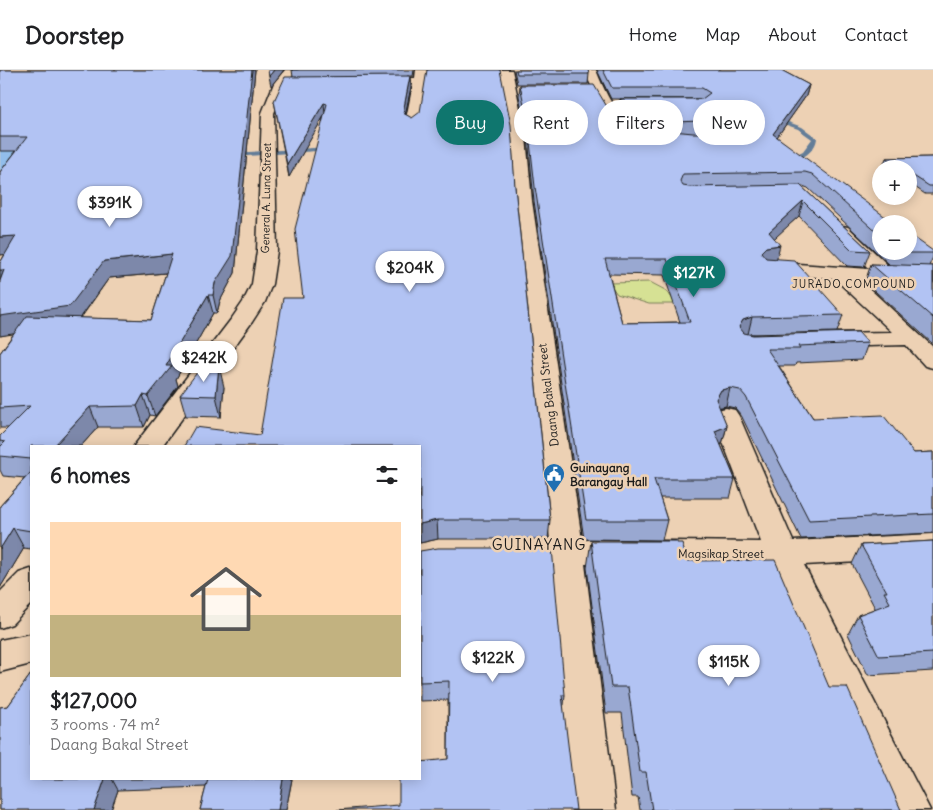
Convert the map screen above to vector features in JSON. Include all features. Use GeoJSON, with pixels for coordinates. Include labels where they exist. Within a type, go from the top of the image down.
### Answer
{"type":"FeatureCollection","features":[{"type":"Feature","properties":{"kind":"street","name":"General A. Luna Street"},"geometry":{"type":"LineString","coordinates":[[149,445],[242,322],[262,284],[267,251],[268,113],[280,83],[291,70]]}},
{"type":"Feature","properties":{"kind":"street","name":"Daang Bakal Street"},"geometry":{"type":"LineString","coordinates":[[506,70],[515,90],[524,200],[567,552],[594,810]]}},
{"type":"Feature","properties":{"kind":"street"},"geometry":{"type":"LineString","coordinates":[[590,70],[594,90],[603,100]]}},
{"type":"Feature","properties":{"kind":"street"},"geometry":{"type":"LineString","coordinates":[[362,81],[421,75],[412,124]]}},
{"type":"Feature","properties":{"kind":"street"},"geometry":{"type":"LineString","coordinates":[[280,83],[298,82]]}},
{"type":"Feature","properties":{"kind":"street"},"geometry":{"type":"LineString","coordinates":[[828,218],[888,276]]}},
{"type":"Feature","properties":{"kind":"street"},"geometry":{"type":"LineString","coordinates":[[769,268],[841,274],[933,276]]}},
{"type":"Feature","properties":{"kind":"street"},"geometry":{"type":"LineString","coordinates":[[841,274],[912,338],[933,361]]}},
{"type":"Feature","properties":{"kind":"street"},"geometry":{"type":"LineString","coordinates":[[806,341],[912,338]]}},
{"type":"Feature","properties":{"kind":"street"},"geometry":{"type":"LineString","coordinates":[[726,416],[782,554],[908,810]]}},
{"type":"Feature","properties":{"kind":"street","name":"Magsikap Street"},"geometry":{"type":"LineString","coordinates":[[517,552],[782,554],[933,546]]}},
{"type":"Feature","properties":{"kind":"street"},"geometry":{"type":"LineString","coordinates":[[0,614],[30,583]]}},
{"type":"Feature","properties":{"kind":"street"},"geometry":{"type":"LineString","coordinates":[[0,656],[30,649]]}},
{"type":"Feature","properties":{"kind":"green space"},"geometry":{"type":"Polygon","coordinates":[[[650,282],[667,291],[676,304],[649,304],[617,294],[609,283],[650,282]]]}},
{"type":"Feature","properties":{"kind":"building"},"geometry":{"type":"Polygon","coordinates":[[[0,70],[252,70],[232,256],[215,283],[213,295],[208,295],[166,366],[172,366],[148,396],[143,395],[137,406],[90,407],[55,445],[30,445],[30,459],[0,456],[0,447],[5,442],[0,441],[0,436],[30,406],[0,408],[0,353],[27,316],[151,320],[172,254],[104,261],[70,306],[0,316],[0,281],[4,270],[0,270],[0,263],[16,236],[0,237],[0,172],[27,137],[0,137],[0,70]]]}},
{"type":"Feature","properties":{"kind":"building"},"geometry":{"type":"Polygon","coordinates":[[[268,70],[274,70],[269,76],[268,70]]]}},
{"type":"Feature","properties":{"kind":"building"},"geometry":{"type":"Polygon","coordinates":[[[427,70],[500,70],[511,125],[515,187],[550,520],[437,520],[421,524],[421,445],[185,445],[195,427],[260,435],[283,298],[303,298],[295,229],[327,104],[324,103],[287,164],[274,101],[285,77],[410,76],[403,113],[412,118],[420,112],[427,70]]]}},
{"type":"Feature","properties":{"kind":"building"},"geometry":{"type":"Polygon","coordinates":[[[516,70],[588,70],[589,74],[517,74],[516,70]]]}},
{"type":"Feature","properties":{"kind":"building"},"geometry":{"type":"Polygon","coordinates":[[[603,70],[781,70],[809,85],[773,134],[883,215],[872,215],[872,228],[812,174],[805,172],[683,174],[680,181],[683,186],[689,187],[800,185],[870,251],[852,250],[803,201],[769,232],[780,245],[766,247],[761,252],[766,258],[794,260],[843,315],[752,317],[743,320],[739,327],[744,333],[753,335],[858,332],[868,343],[798,346],[800,349],[767,349],[813,418],[883,415],[914,453],[933,452],[933,514],[809,520],[746,397],[740,390],[730,388],[721,390],[716,399],[727,426],[715,431],[735,479],[654,479],[667,520],[586,520],[535,187],[530,145],[588,145],[588,100],[523,100],[520,85],[594,85],[603,100],[598,100],[598,145],[683,145],[683,132],[693,133],[693,145],[765,145],[765,100],[693,100],[693,121],[683,122],[683,100],[620,99],[702,99],[710,93],[702,88],[612,88],[603,70]],[[605,259],[622,323],[690,322],[667,259],[605,259]]]}},
{"type":"Feature","properties":{"kind":"building"},"geometry":{"type":"Polygon","coordinates":[[[933,157],[933,186],[929,186],[917,178],[917,160],[889,160],[886,158],[933,157]]]}},
{"type":"Feature","properties":{"kind":"building"},"geometry":{"type":"Polygon","coordinates":[[[917,240],[933,251],[933,253],[917,253],[917,240]]]}},
{"type":"Feature","properties":{"kind":"building"},"geometry":{"type":"Polygon","coordinates":[[[871,264],[933,266],[933,318],[871,264]]]}},
{"type":"Feature","properties":{"kind":"building"},"geometry":{"type":"Polygon","coordinates":[[[202,366],[219,366],[216,396],[180,395],[202,366]]]}},
{"type":"Feature","properties":{"kind":"building"},"geometry":{"type":"Polygon","coordinates":[[[30,473],[30,531],[13,528],[0,549],[0,506],[30,473]]]}},
{"type":"Feature","properties":{"kind":"building"},"geometry":{"type":"Polygon","coordinates":[[[591,541],[677,541],[677,543],[682,543],[687,561],[775,560],[829,687],[847,687],[901,810],[652,810],[646,772],[640,772],[628,687],[611,687],[591,541]]]}},
{"type":"Feature","properties":{"kind":"building"},"geometry":{"type":"Polygon","coordinates":[[[933,541],[933,653],[879,656],[858,615],[890,603],[884,592],[887,592],[861,545],[933,541]]]}},
{"type":"Feature","properties":{"kind":"building"},"geometry":{"type":"Polygon","coordinates":[[[438,548],[552,548],[565,695],[562,695],[576,810],[337,810],[399,805],[399,780],[421,780],[421,762],[448,759],[449,681],[421,682],[421,551],[438,548]]]}},
{"type":"Feature","properties":{"kind":"building"},"geometry":{"type":"Polygon","coordinates":[[[30,675],[30,780],[105,780],[94,810],[0,810],[0,707],[8,706],[30,675]]]}},
{"type":"Feature","properties":{"kind":"building"},"geometry":{"type":"Polygon","coordinates":[[[208,780],[283,780],[278,810],[200,810],[208,780]]]}},
{"type":"Feature","properties":{"kind":"waterway"},"geometry":{"type":"LineString","coordinates":[[0,161],[25,148],[25,143],[7,140],[2,137],[19,128],[27,120],[59,108],[83,103],[125,79],[129,72],[126,70]]}},
{"type":"Feature","properties":{"kind":"waterway"},"geometry":{"type":"LineString","coordinates":[[772,118],[800,128],[815,139],[805,152],[789,160]]}},
{"type":"Feature","properties":{"kind":"waterway"},"geometry":{"type":"LineString","coordinates":[[233,155],[329,149]]}},
{"type":"Feature","properties":{"kind":"place","name":"Guinayang Barangay Hall"},"geometry":{"type":"Point","coordinates":[554,493]}},
{"type":"Feature","properties":{"kind":"district","name":"JURADO COMPOUND"},"geometry":{"type":"Point","coordinates":[854,284]}},
{"type":"Feature","properties":{"kind":"district","name":"GUINAYANG"},"geometry":{"type":"Point","coordinates":[539,544]}}]}
